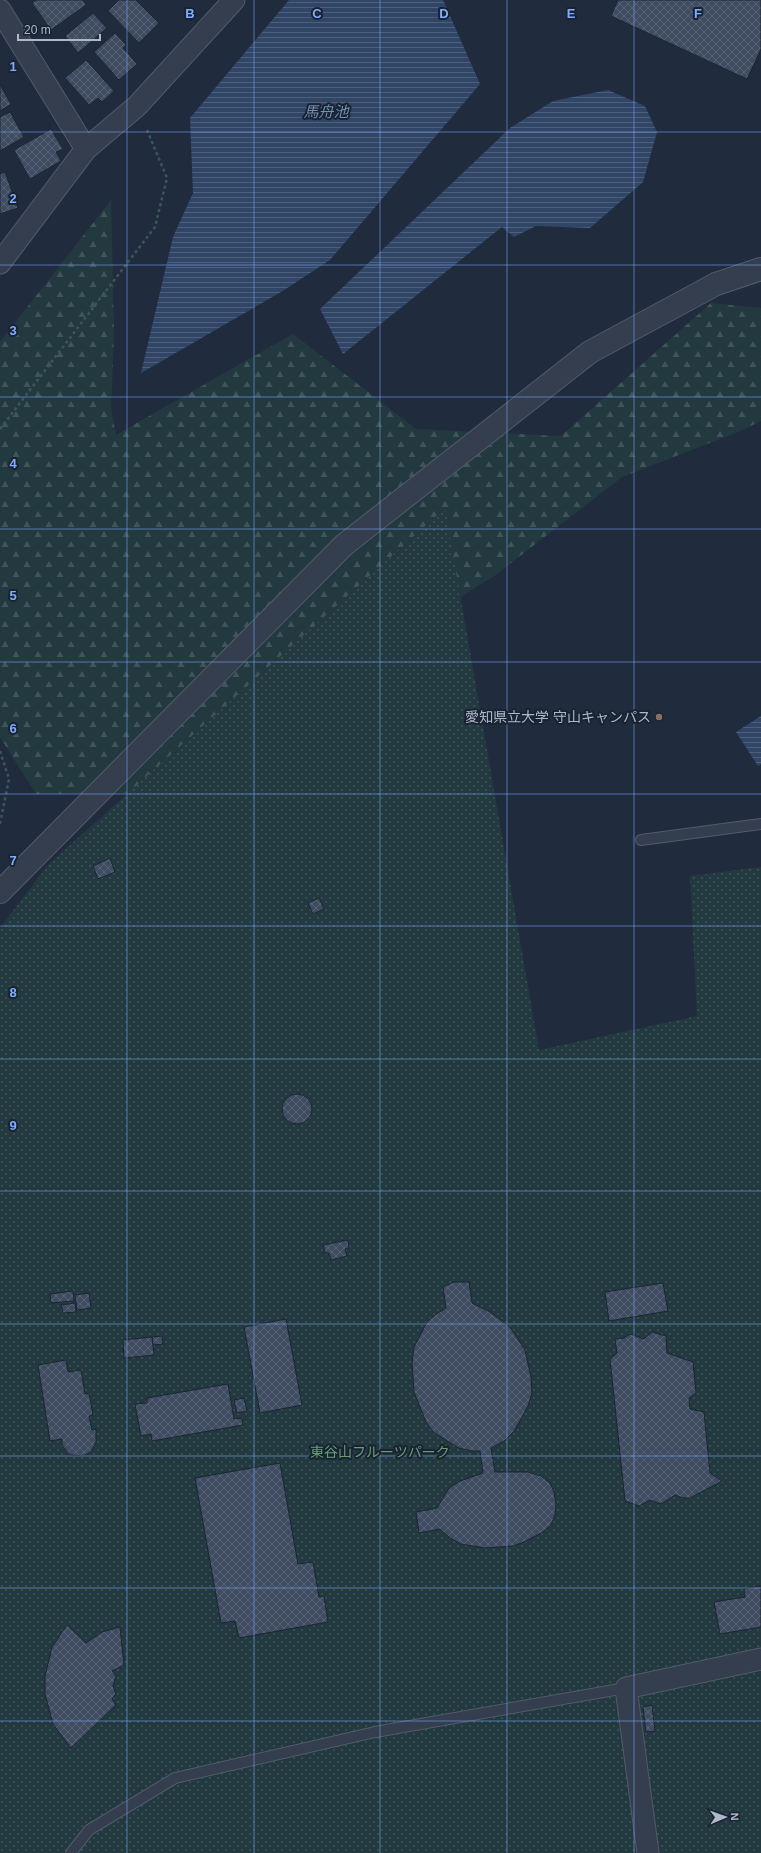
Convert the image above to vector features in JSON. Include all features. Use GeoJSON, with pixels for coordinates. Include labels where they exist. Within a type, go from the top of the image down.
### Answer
{"type":"FeatureCollection","features":[{"type":"Feature","properties":{"kind":"street"},"geometry":{"type":"LineString","coordinates":[[0,263],[86,149],[137,106],[234,0]]}},
{"type":"Feature","properties":{"kind":"street"},"geometry":{"type":"LineString","coordinates":[[0,10],[86,149]]}},
{"type":"Feature","properties":{"kind":"street"},"geometry":{"type":"LineString","coordinates":[[0,892],[344,545],[590,352],[716,284],[761,269]]}},
{"type":"Feature","properties":{"kind":"street"},"geometry":{"type":"LineString","coordinates":[[648,1853],[626,1688],[761,1659]]}},
{"type":"Feature","properties":{"kind":"lane"},"geometry":{"type":"LineString","coordinates":[[641,840],[761,824]]}},
{"type":"Feature","properties":{"kind":"lane"},"geometry":{"type":"LineString","coordinates":[[72,1853],[89,1830],[176,1778],[375,1732],[626,1688]]}},
{"type":"Feature","properties":{"kind":"path"},"geometry":{"type":"LineString","coordinates":[[0,429],[155,227],[167,178],[137,106]]}},
{"type":"Feature","properties":{"kind":"path"},"geometry":{"type":"LineString","coordinates":[[0,751],[9,779],[0,824]]}},
{"type":"Feature","properties":{"kind":"green space"},"geometry":{"type":"Polygon","coordinates":[[[111,200],[114,336],[111,408],[116,435],[293,334],[416,429],[561,436],[711,303],[761,308],[761,421],[738,432],[622,477],[494,576],[355,662],[165,793],[36,794],[0,737],[0,342],[111,200]]]}},
{"type":"Feature","properties":{"kind":"green space","name":"東谷山フルーツパーク"},"geometry":{"type":"Polygon","coordinates":[[[445,508],[539,1050],[697,1016],[690,876],[761,867],[761,1853],[0,1853],[0,928],[48,865],[445,508]]]}},
{"type":"Feature","properties":{"kind":"water","name":"馬舟池"},"geometry":{"type":"Polygon","coordinates":[[[289,0],[443,0],[480,84],[330,260],[281,292],[141,373],[173,237],[193,193],[190,118],[289,0]]]}},
{"type":"Feature","properties":{"kind":"water"},"geometry":{"type":"Polygon","coordinates":[[[608,90],[645,106],[657,132],[643,182],[590,228],[536,226],[514,237],[502,227],[343,354],[320,309],[510,128],[553,101],[608,90]]]}},
{"type":"Feature","properties":{"kind":"water"},"geometry":{"type":"Polygon","coordinates":[[[761,716],[761,764],[758,766],[736,732],[761,716]]]}},
{"type":"Feature","properties":{"kind":"building"},"geometry":{"type":"Polygon","coordinates":[[[36,0],[83,0],[86,5],[51,30],[32,3],[36,0]]]}},
{"type":"Feature","properties":{"kind":"building"},"geometry":{"type":"Polygon","coordinates":[[[119,0],[136,0],[159,23],[139,43],[108,11],[119,0]]]}},
{"type":"Feature","properties":{"kind":"building"},"geometry":{"type":"Polygon","coordinates":[[[618,0],[761,0],[761,49],[747,79],[611,16],[618,0]]]}},
{"type":"Feature","properties":{"kind":"building"},"geometry":{"type":"Polygon","coordinates":[[[93,13],[107,28],[78,53],[65,36],[93,13]]]}},
{"type":"Feature","properties":{"kind":"building"},"geometry":{"type":"Polygon","coordinates":[[[115,33],[126,45],[123,48],[137,64],[119,80],[94,52],[115,33]]]}},
{"type":"Feature","properties":{"kind":"building"},"geometry":{"type":"Polygon","coordinates":[[[86,60],[114,91],[102,102],[98,98],[89,105],[65,78],[86,60]]]}},
{"type":"Feature","properties":{"kind":"building"},"geometry":{"type":"Polygon","coordinates":[[[0,85],[11,104],[0,111],[0,85]]]}},
{"type":"Feature","properties":{"kind":"building"},"geometry":{"type":"Polygon","coordinates":[[[10,112],[24,137],[0,151],[0,117],[10,112]]]}},
{"type":"Feature","properties":{"kind":"building"},"geometry":{"type":"Polygon","coordinates":[[[51,129],[63,149],[56,152],[61,161],[30,179],[14,150],[51,129]]]}},
{"type":"Feature","properties":{"kind":"building"},"geometry":{"type":"Polygon","coordinates":[[[5,172],[18,208],[0,214],[0,174],[5,172]]]}},
{"type":"Feature","properties":{"kind":"building"},"geometry":{"type":"Polygon","coordinates":[[[110,858],[115,872],[98,879],[93,866],[110,858]]]}},
{"type":"Feature","properties":{"kind":"building"},"geometry":{"type":"Polygon","coordinates":[[[319,898],[324,909],[313,914],[308,903],[319,898]]]}},
{"type":"Feature","properties":{"kind":"building"},"geometry":{"type":"Polygon","coordinates":[[[297,1094],[303,1095],[311,1103],[311,1115],[303,1123],[297,1124],[291,1123],[283,1115],[282,1109],[283,1103],[291,1095],[297,1094]]]}},
{"type":"Feature","properties":{"kind":"building"},"geometry":{"type":"Polygon","coordinates":[[[348,1240],[349,1248],[345,1249],[347,1256],[331,1260],[329,1253],[325,1253],[323,1245],[348,1240]]]}},
{"type":"Feature","properties":{"kind":"building"},"geometry":{"type":"Polygon","coordinates":[[[454,1282],[469,1282],[472,1303],[490,1312],[510,1327],[525,1350],[531,1377],[532,1393],[528,1406],[514,1431],[504,1441],[491,1448],[495,1472],[528,1472],[541,1476],[550,1483],[554,1492],[556,1504],[555,1515],[551,1525],[543,1532],[513,1546],[485,1548],[461,1544],[450,1538],[440,1529],[419,1533],[416,1512],[437,1508],[449,1488],[460,1481],[483,1473],[480,1451],[459,1448],[433,1432],[426,1422],[414,1392],[412,1362],[414,1347],[427,1322],[446,1308],[443,1287],[454,1282]]]}},
{"type":"Feature","properties":{"kind":"building"},"geometry":{"type":"Polygon","coordinates":[[[663,1283],[668,1311],[609,1321],[605,1292],[663,1283]]]}},
{"type":"Feature","properties":{"kind":"building"},"geometry":{"type":"Polygon","coordinates":[[[73,1291],[74,1301],[51,1303],[50,1294],[73,1291]]]}},
{"type":"Feature","properties":{"kind":"building"},"geometry":{"type":"Polygon","coordinates":[[[89,1293],[91,1308],[77,1310],[75,1295],[89,1293]]]}},
{"type":"Feature","properties":{"kind":"building"},"geometry":{"type":"Polygon","coordinates":[[[75,1303],[76,1312],[63,1313],[61,1305],[75,1303]]]}},
{"type":"Feature","properties":{"kind":"building"},"geometry":{"type":"Polygon","coordinates":[[[286,1319],[302,1405],[260,1413],[244,1327],[286,1319]]]}},
{"type":"Feature","properties":{"kind":"building"},"geometry":{"type":"Polygon","coordinates":[[[652,1332],[666,1336],[667,1353],[693,1362],[696,1393],[689,1398],[690,1409],[704,1412],[710,1473],[722,1481],[690,1498],[683,1498],[675,1495],[661,1504],[650,1500],[639,1506],[625,1501],[610,1359],[617,1353],[615,1339],[624,1338],[630,1334],[644,1339],[652,1332]]]}},
{"type":"Feature","properties":{"kind":"building"},"geometry":{"type":"Polygon","coordinates":[[[162,1336],[163,1344],[153,1345],[152,1337],[162,1336]]]}},
{"type":"Feature","properties":{"kind":"building"},"geometry":{"type":"Polygon","coordinates":[[[152,1337],[154,1355],[124,1358],[123,1340],[152,1337]]]}},
{"type":"Feature","properties":{"kind":"building"},"geometry":{"type":"Polygon","coordinates":[[[66,1360],[68,1372],[81,1370],[85,1394],[89,1393],[93,1415],[89,1416],[92,1430],[96,1429],[96,1442],[91,1452],[83,1456],[71,1455],[68,1453],[62,1445],[62,1439],[50,1441],[38,1365],[66,1360]]]}},
{"type":"Feature","properties":{"kind":"building"},"geometry":{"type":"Polygon","coordinates":[[[228,1384],[234,1419],[242,1418],[243,1425],[152,1441],[151,1434],[141,1436],[135,1404],[147,1403],[147,1398],[228,1384]]]}},
{"type":"Feature","properties":{"kind":"building"},"geometry":{"type":"Polygon","coordinates":[[[244,1398],[247,1411],[237,1413],[234,1400],[244,1398]]]}},
{"type":"Feature","properties":{"kind":"building"},"geometry":{"type":"Polygon","coordinates":[[[280,1463],[298,1564],[313,1562],[319,1597],[324,1596],[328,1622],[239,1638],[235,1621],[221,1623],[195,1478],[280,1463]]]}},
{"type":"Feature","properties":{"kind":"building"},"geometry":{"type":"Polygon","coordinates":[[[761,1586],[761,1627],[720,1634],[714,1602],[745,1597],[744,1589],[761,1586]]]}},
{"type":"Feature","properties":{"kind":"building"},"geometry":{"type":"Polygon","coordinates":[[[67,1625],[86,1643],[102,1632],[120,1627],[124,1665],[112,1671],[116,1676],[113,1686],[116,1694],[112,1699],[116,1705],[71,1748],[53,1724],[45,1694],[45,1676],[52,1647],[67,1625]]]}},
{"type":"Feature","properties":{"kind":"building"},"geometry":{"type":"Polygon","coordinates":[[[652,1705],[655,1731],[646,1732],[643,1707],[652,1705]]]}},
{"type":"Feature","properties":{"kind":"place","name":"愛知県立大学 守山キャンパス"},"geometry":{"type":"Point","coordinates":[659,717]}}]}
